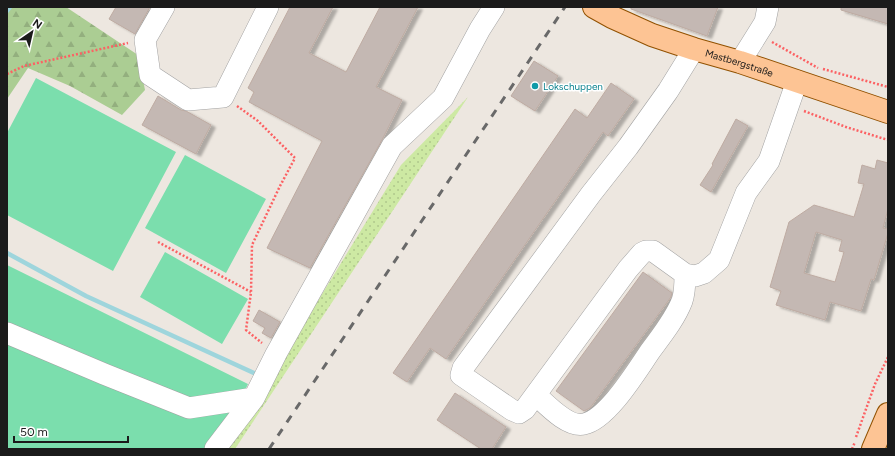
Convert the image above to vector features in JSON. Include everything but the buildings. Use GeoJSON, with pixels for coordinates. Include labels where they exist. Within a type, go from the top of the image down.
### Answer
{"type":"FeatureCollection","features":[{"type":"Feature","properties":{"kind":"main road","name":"Mastbergstraße"},"geometry":{"type":"LineString","coordinates":[[594,7],[652,35],[740,62],[888,112]]}},
{"type":"Feature","properties":{"kind":"main road"},"geometry":{"type":"LineString","coordinates":[[873,449],[888,414]]}},
{"type":"Feature","properties":{"kind":"lane"},"geometry":{"type":"LineString","coordinates":[[164,7],[146,40],[150,75],[188,100],[223,97],[268,7]]}},
{"type":"Feature","properties":{"kind":"lane"},"geometry":{"type":"LineString","coordinates":[[215,449],[254,398],[276,354],[392,146],[443,98],[480,29],[494,7]]}},
{"type":"Feature","properties":{"kind":"lane"},"geometry":{"type":"LineString","coordinates":[[740,62],[765,22],[768,7]]}},
{"type":"Feature","properties":{"kind":"lane"},"geometry":{"type":"LineString","coordinates":[[694,49],[668,90],[628,147],[591,194],[463,368],[461,375],[518,413],[525,409],[536,395],[628,269],[642,253],[646,251],[653,251],[685,274],[695,276],[704,273],[719,260],[746,193],[769,161],[797,81]]}},
{"type":"Feature","properties":{"kind":"lane"},"geometry":{"type":"LineString","coordinates":[[536,395],[558,414],[573,424],[584,424],[596,419],[626,386],[677,313],[683,299],[685,274]]}},
{"type":"Feature","properties":{"kind":"lane"},"geometry":{"type":"LineString","coordinates":[[7,333],[189,408],[254,398]]}},
{"type":"Feature","properties":{"kind":"path"},"geometry":{"type":"LineString","coordinates":[[758,34],[818,68],[888,87]]}},
{"type":"Feature","properties":{"kind":"path"},"geometry":{"type":"LineString","coordinates":[[7,74],[24,66],[146,40]]}},
{"type":"Feature","properties":{"kind":"path"},"geometry":{"type":"LineString","coordinates":[[223,97],[258,121],[295,158],[252,245],[251,292],[246,330],[276,354]]}},
{"type":"Feature","properties":{"kind":"path"},"geometry":{"type":"LineString","coordinates":[[788,104],[846,127],[888,140]]}},
{"type":"Feature","properties":{"kind":"path"},"geometry":{"type":"LineString","coordinates":[[158,242],[251,292]]}},
{"type":"Feature","properties":{"kind":"path"},"geometry":{"type":"LineString","coordinates":[[852,449],[875,384],[888,358]]}},
{"type":"Feature","properties":{"kind":"green space"},"geometry":{"type":"Polygon","coordinates":[[[7,7],[66,7],[138,55],[145,90],[122,115],[70,86],[28,68],[7,99],[7,7]]]}},
{"type":"Feature","properties":{"kind":"green space"},"geometry":{"type":"Polygon","coordinates":[[[36,78],[176,152],[113,271],[7,215],[7,133],[36,78]]]}},
{"type":"Feature","properties":{"kind":"green space"},"geometry":{"type":"Polygon","coordinates":[[[468,97],[235,449],[215,449],[297,335],[401,165],[468,97]]]}},
{"type":"Feature","properties":{"kind":"green space"},"geometry":{"type":"Polygon","coordinates":[[[185,155],[266,199],[226,273],[145,228],[185,155]]]}},
{"type":"Feature","properties":{"kind":"green space"},"geometry":{"type":"Polygon","coordinates":[[[165,252],[248,299],[222,344],[140,297],[165,252]]]}},
{"type":"Feature","properties":{"kind":"green space"},"geometry":{"type":"Polygon","coordinates":[[[7,265],[248,384],[235,411],[205,449],[7,449],[7,265]]]}},
{"type":"Feature","properties":{"kind":"waterway"},"geometry":{"type":"LineString","coordinates":[[7,11],[10,7]]}},
{"type":"Feature","properties":{"kind":"waterway"},"geometry":{"type":"LineString","coordinates":[[7,253],[86,296],[256,374]]}},
{"type":"Feature","properties":{"kind":"railway"},"geometry":{"type":"LineString","coordinates":[[269,449],[565,7]]}},
{"type":"Feature","properties":{"kind":"place","name":"Lokschuppen"},"geometry":{"type":"Point","coordinates":[535,86]}}]}
